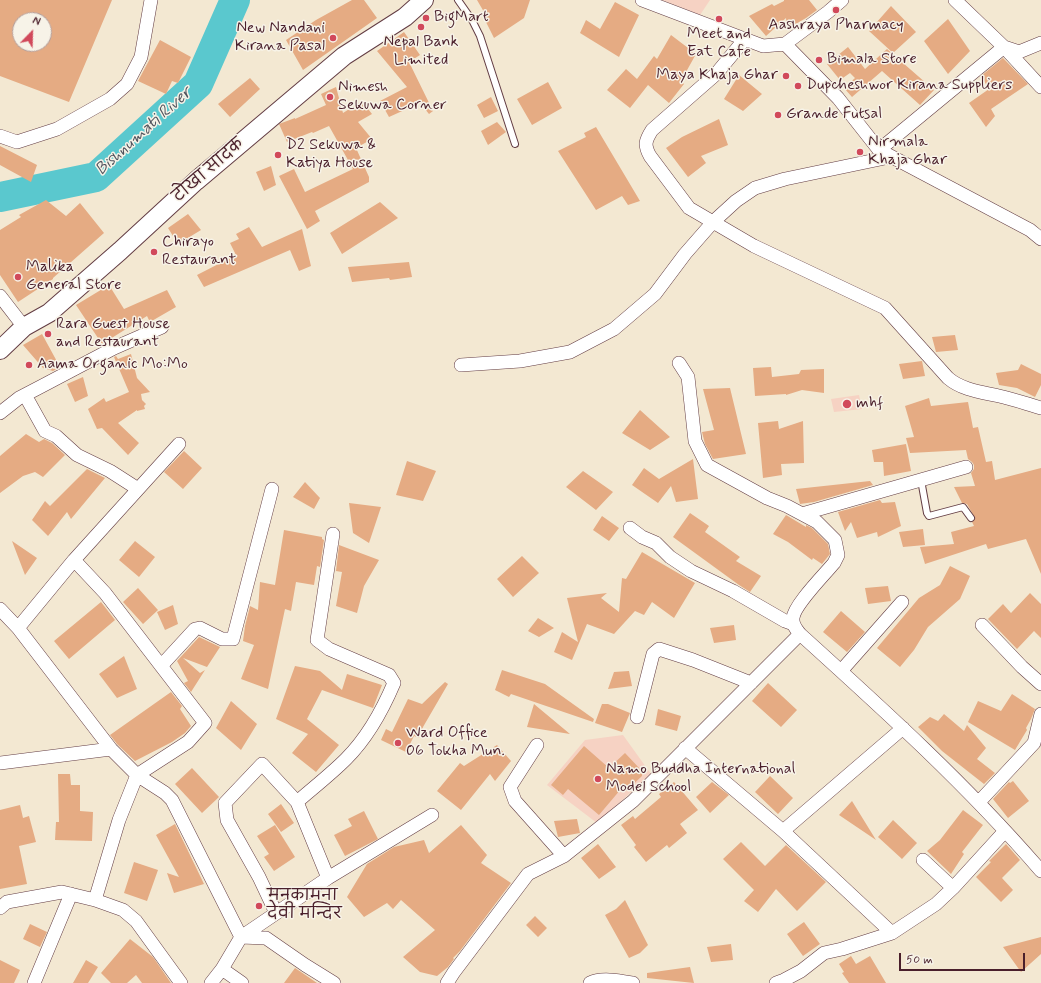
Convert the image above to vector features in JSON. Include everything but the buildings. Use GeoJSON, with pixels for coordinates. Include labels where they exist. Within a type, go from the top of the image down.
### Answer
{"type":"FeatureCollection","features":[{"type":"Feature","properties":{"kind":"main road","name":"टोखा सादक"},"geometry":{"type":"LineString","coordinates":[[0,350],[24,327],[49,313],[196,182],[344,56],[405,17],[424,0]]}},
{"type":"Feature","properties":{"kind":"street"},"geometry":{"type":"LineString","coordinates":[[0,136],[17,142],[57,129],[110,99],[128,84],[141,57],[151,0]]}},
{"type":"Feature","properties":{"kind":"street"},"geometry":{"type":"LineString","coordinates":[[642,0],[763,46],[785,44],[842,0]]}},
{"type":"Feature","properties":{"kind":"street"},"geometry":{"type":"LineString","coordinates":[[955,0],[1004,47],[1041,87]]}},
{"type":"Feature","properties":{"kind":"street"},"geometry":{"type":"LineString","coordinates":[[745,39],[716,74],[652,130],[646,140],[647,150],[650,156],[689,208],[754,246],[884,308],[954,384],[963,388],[1001,396],[1041,408]]}},
{"type":"Feature","properties":{"kind":"street"},"geometry":{"type":"LineString","coordinates":[[1004,47],[1019,52],[1041,43]]}},
{"type":"Feature","properties":{"kind":"street"},"geometry":{"type":"LineString","coordinates":[[785,44],[838,98],[884,153],[1030,230],[1041,239]]}},
{"type":"Feature","properties":{"kind":"street"},"geometry":{"type":"LineString","coordinates":[[461,365],[520,361],[570,352],[614,329],[655,294],[685,254],[713,222],[736,201],[756,188],[884,153],[1004,47]]}},
{"type":"Feature","properties":{"kind":"street"},"geometry":{"type":"LineString","coordinates":[[0,296],[24,327]]}},
{"type":"Feature","properties":{"kind":"street"},"geometry":{"type":"LineString","coordinates":[[0,413],[25,395],[114,348],[162,327]]}},
{"type":"Feature","properties":{"kind":"street"},"geometry":{"type":"LineString","coordinates":[[679,363],[688,377],[695,441],[707,465],[768,498],[817,522],[835,540],[838,556],[834,563],[800,603],[793,615],[797,629]]}},
{"type":"Feature","properties":{"kind":"street"},"geometry":{"type":"LineString","coordinates":[[25,395],[45,431],[56,436],[77,455],[110,471],[138,489]]}},
{"type":"Feature","properties":{"kind":"street"},"geometry":{"type":"LineString","coordinates":[[18,628],[74,560],[178,444]]}},
{"type":"Feature","properties":{"kind":"street"},"geometry":{"type":"LineString","coordinates":[[802,514],[966,466]]}},
{"type":"Feature","properties":{"kind":"street"},"geometry":{"type":"LineString","coordinates":[[161,666],[195,629],[200,628],[222,639],[233,639],[272,488]]}},
{"type":"Feature","properties":{"kind":"street"},"geometry":{"type":"LineString","coordinates":[[630,528],[642,537],[656,543],[670,557],[691,571],[733,591],[797,629],[903,728],[979,802],[1041,871]]}},
{"type":"Feature","properties":{"kind":"street"},"geometry":{"type":"LineString","coordinates":[[297,802],[347,758],[364,737],[389,695],[394,683],[389,675],[329,649],[317,640],[333,534]]}},
{"type":"Feature","properties":{"kind":"street"},"geometry":{"type":"LineString","coordinates":[[74,560],[105,594],[205,723],[188,742],[137,776],[119,820],[95,900]]}},
{"type":"Feature","properties":{"kind":"street"},"geometry":{"type":"LineString","coordinates":[[841,671],[902,602]]}},
{"type":"Feature","properties":{"kind":"street"},"geometry":{"type":"LineString","coordinates":[[0,609],[18,628],[111,749],[137,776],[165,793],[172,800],[241,937]]}},
{"type":"Feature","properties":{"kind":"street"},"geometry":{"type":"LineString","coordinates":[[982,625],[1022,667],[1041,684]]}},
{"type":"Feature","properties":{"kind":"street"},"geometry":{"type":"LineString","coordinates":[[447,983],[458,966],[528,874],[564,856],[633,801],[751,683],[797,629]]}},
{"type":"Feature","properties":{"kind":"street"},"geometry":{"type":"LineString","coordinates":[[637,717],[653,654],[660,649],[693,660],[751,683]]}},
{"type":"Feature","properties":{"kind":"street"},"geometry":{"type":"LineString","coordinates":[[979,802],[1034,743],[1041,714]]}},
{"type":"Feature","properties":{"kind":"street"},"geometry":{"type":"LineString","coordinates":[[783,831],[903,728]]}},
{"type":"Feature","properties":{"kind":"street"},"geometry":{"type":"LineString","coordinates":[[537,745],[510,787],[515,801],[564,856]]}},
{"type":"Feature","properties":{"kind":"street"},"geometry":{"type":"LineString","coordinates":[[685,748],[783,831],[892,933]]}},
{"type":"Feature","properties":{"kind":"street"},"geometry":{"type":"LineString","coordinates":[[0,763],[111,749]]}},
{"type":"Feature","properties":{"kind":"street"},"geometry":{"type":"LineString","coordinates":[[276,913],[259,877],[227,820],[225,803],[262,764],[297,802],[328,878]]}},
{"type":"Feature","properties":{"kind":"street"},"geometry":{"type":"LineString","coordinates":[[211,983],[222,970],[241,937],[328,878],[432,815]]}},
{"type":"Feature","properties":{"kind":"street"},"geometry":{"type":"LineString","coordinates":[[776,983],[801,971],[824,953],[842,949],[892,933],[936,904],[953,888],[1005,831]]}},
{"type":"Feature","properties":{"kind":"street"},"geometry":{"type":"LineString","coordinates":[[923,860],[953,888]]}},
{"type":"Feature","properties":{"kind":"street"},"geometry":{"type":"LineString","coordinates":[[0,908],[7,902],[62,892],[95,900],[123,910],[136,921],[181,983]]}},
{"type":"Feature","properties":{"kind":"street"},"geometry":{"type":"LineString","coordinates":[[34,983],[71,894]]}},
{"type":"Feature","properties":{"kind":"street"},"geometry":{"type":"LineString","coordinates":[[241,937],[266,938],[305,966],[334,983]]}},
{"type":"Feature","properties":{"kind":"street"},"geometry":{"type":"LineString","coordinates":[[222,970],[242,983]]}},
{"type":"Feature","properties":{"kind":"street"},"geometry":{"type":"LineString","coordinates":[[590,983],[594,981],[615,980],[633,983]]}},
{"type":"Feature","properties":{"kind":"lane"},"geometry":{"type":"LineString","coordinates":[[458,0],[472,20],[480,36],[515,144]]}},
{"type":"Feature","properties":{"kind":"lane"},"geometry":{"type":"LineString","coordinates":[[921,480],[927,513],[929,516],[963,508],[971,518]]}},
{"type":"Feature","properties":{"kind":"shaded area"},"geometry":{"type":"Polygon","coordinates":[[[662,0],[710,0],[700,15],[662,0]]]}},
{"type":"Feature","properties":{"kind":"shaded area","name":"mhf"},"geometry":{"type":"Polygon","coordinates":[[[859,395],[862,409],[834,412],[831,399],[859,395]]]}},
{"type":"Feature","properties":{"kind":"shaded area","name":"Namo Buddha International Model School"},"geometry":{"type":"Polygon","coordinates":[[[623,735],[651,774],[597,823],[547,785],[585,740],[623,735]]]}},
{"type":"Feature","properties":{"kind":"waterway","name":"Bishnumati River"},"geometry":{"type":"LineString","coordinates":[[0,197],[96,177],[198,84],[235,0]]}},
{"type":"Feature","properties":{"kind":"place","name":"Aashraya Pharmacy"},"geometry":{"type":"Point","coordinates":[836,10]}},
{"type":"Feature","properties":{"kind":"place","name":"BigMart"},"geometry":{"type":"Point","coordinates":[426,18]}},
{"type":"Feature","properties":{"kind":"place","name":"Meet and Eat Cafe"},"geometry":{"type":"Point","coordinates":[719,19]}},
{"type":"Feature","properties":{"kind":"place","name":"Nepal Bank Limited"},"geometry":{"type":"Point","coordinates":[421,27]}},
{"type":"Feature","properties":{"kind":"place","name":"New Nandani Kirana Pasal"},"geometry":{"type":"Point","coordinates":[333,38]}},
{"type":"Feature","properties":{"kind":"place","name":"Bimala Store"},"geometry":{"type":"Point","coordinates":[819,60]}},
{"type":"Feature","properties":{"kind":"place","name":"Maya Khaja Ghar"},"geometry":{"type":"Point","coordinates":[786,76]}},
{"type":"Feature","properties":{"kind":"place","name":"Dupcheshwor Kirana Suppliers"},"geometry":{"type":"Point","coordinates":[798,86]}},
{"type":"Feature","properties":{"kind":"place","name":"Nimesh Sekuwa Corner"},"geometry":{"type":"Point","coordinates":[330,97]}},
{"type":"Feature","properties":{"kind":"place","name":"Grande Futsal"},"geometry":{"type":"Point","coordinates":[778,115]}},
{"type":"Feature","properties":{"kind":"place","name":"Nirmala Khaja Ghar"},"geometry":{"type":"Point","coordinates":[860,152]}},
{"type":"Feature","properties":{"kind":"place","name":"D2 Sekuwa & Katiya House"},"geometry":{"type":"Point","coordinates":[278,155]}},
{"type":"Feature","properties":{"kind":"place","name":"Chirayo Restaurant"},"geometry":{"type":"Point","coordinates":[154,252]}},
{"type":"Feature","properties":{"kind":"place","name":"Malika General Store"},"geometry":{"type":"Point","coordinates":[18,277]}},
{"type":"Feature","properties":{"kind":"place","name":"Rara Guest House and Restaurant"},"geometry":{"type":"Point","coordinates":[48,334]}},
{"type":"Feature","properties":{"kind":"place","name":"Aama Organic Mo:Mo"},"geometry":{"type":"Point","coordinates":[29,365]}},
{"type":"Feature","properties":{"kind":"place","name":"mhf"},"geometry":{"type":"Point","coordinates":[847,404]}},
{"type":"Feature","properties":{"kind":"place","name":"Ward Office 06 Tokha Mun."},"geometry":{"type":"Point","coordinates":[398,743]}},
{"type":"Feature","properties":{"kind":"place","name":"Namo Buddha International Model School"},"geometry":{"type":"Point","coordinates":[598,779]}},
{"type":"Feature","properties":{"kind":"place","name":"मनकामना देवी मन्दिर"},"geometry":{"type":"Point","coordinates":[259,906]}}]}
